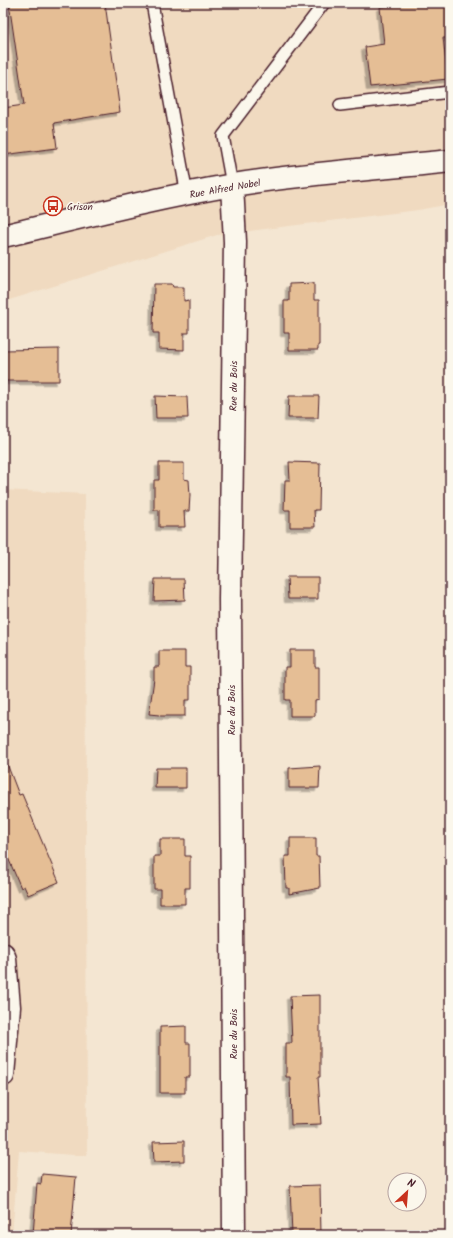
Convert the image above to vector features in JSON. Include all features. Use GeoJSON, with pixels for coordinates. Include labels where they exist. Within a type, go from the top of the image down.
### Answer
{"type":"FeatureCollection","features":[{"type":"Feature","properties":{"kind":"street","name":"Rue Alfred Nobel"},"geometry":{"type":"LineString","coordinates":[[3,236],[232,185],[279,178],[450,162]]}},
{"type":"Feature","properties":{"kind":"street","name":"Rue du Bois"},"geometry":{"type":"LineString","coordinates":[[232,185],[235,242],[230,608],[234,1235]]}},
{"type":"Feature","properties":{"kind":"street"},"geometry":{"type":"LineString","coordinates":[[3,954],[5,959],[9,1007],[3,1075]]}},
{"type":"Feature","properties":{"kind":"lane"},"geometry":{"type":"LineString","coordinates":[[152,3],[187,195]]}},
{"type":"Feature","properties":{"kind":"lane"},"geometry":{"type":"LineString","coordinates":[[232,185],[224,136],[324,3]]}},
{"type":"Feature","properties":{"kind":"lane"},"geometry":{"type":"LineString","coordinates":[[340,105],[450,92]]}},
{"type":"Feature","properties":{"kind":"shaded area"},"geometry":{"type":"Polygon","coordinates":[[[3,3],[450,3],[450,204],[418,210],[217,235],[3,302],[3,3]]]}},
{"type":"Feature","properties":{"kind":"shaded area"},"geometry":{"type":"Polygon","coordinates":[[[3,490],[85,494],[87,1156],[19,1151],[12,1235],[3,1235],[3,490]]]}},
{"type":"Feature","properties":{"kind":"building"},"geometry":{"type":"Polygon","coordinates":[[[9,3],[105,3],[120,112],[54,123],[57,148],[3,155],[3,108],[24,105],[9,3]]]}},
{"type":"Feature","properties":{"kind":"building"},"geometry":{"type":"Polygon","coordinates":[[[419,3],[450,3],[450,38],[443,38],[448,79],[370,87],[365,47],[384,44],[380,7],[419,3]]]}},
{"type":"Feature","properties":{"kind":"building"},"geometry":{"type":"Polygon","coordinates":[[[314,283],[314,300],[319,300],[318,350],[289,350],[289,333],[284,333],[284,301],[289,301],[289,284],[314,283]]]}},
{"type":"Feature","properties":{"kind":"building"},"geometry":{"type":"Polygon","coordinates":[[[154,284],[172,284],[173,287],[184,287],[184,301],[189,300],[189,333],[184,333],[184,350],[159,349],[159,333],[153,333],[154,284]]]}},
{"type":"Feature","properties":{"kind":"building"},"geometry":{"type":"Polygon","coordinates":[[[59,349],[59,381],[3,381],[3,350],[59,349]]]}},
{"type":"Feature","properties":{"kind":"building"},"geometry":{"type":"Polygon","coordinates":[[[155,396],[187,397],[188,418],[156,418],[155,396]]]}},
{"type":"Feature","properties":{"kind":"building"},"geometry":{"type":"Polygon","coordinates":[[[289,396],[319,396],[318,418],[288,418],[289,396]]]}},
{"type":"Feature","properties":{"kind":"building"},"geometry":{"type":"Polygon","coordinates":[[[289,462],[320,463],[319,510],[314,510],[315,527],[290,527],[290,510],[284,510],[285,480],[290,480],[289,462]]]}},
{"type":"Feature","properties":{"kind":"building"},"geometry":{"type":"Polygon","coordinates":[[[159,463],[184,463],[184,479],[189,480],[190,495],[189,511],[184,511],[185,527],[159,527],[159,510],[154,510],[154,480],[159,480],[159,463]]]}},
{"type":"Feature","properties":{"kind":"building"},"geometry":{"type":"Polygon","coordinates":[[[287,577],[318,577],[318,599],[288,599],[287,577]]]}},
{"type":"Feature","properties":{"kind":"building"},"geometry":{"type":"Polygon","coordinates":[[[155,579],[184,579],[185,600],[154,601],[155,579]]]}},
{"type":"Feature","properties":{"kind":"building"},"geometry":{"type":"Polygon","coordinates":[[[290,650],[315,650],[315,667],[319,667],[319,699],[315,700],[315,716],[290,716],[290,700],[285,700],[285,667],[290,667],[290,650]]]}},
{"type":"Feature","properties":{"kind":"building"},"geometry":{"type":"Polygon","coordinates":[[[159,651],[185,651],[185,667],[190,667],[190,700],[185,700],[185,716],[160,716],[149,714],[154,679],[154,667],[159,667],[159,651]]]}},
{"type":"Feature","properties":{"kind":"building"},"geometry":{"type":"Polygon","coordinates":[[[3,756],[19,795],[22,794],[59,882],[28,895],[24,886],[21,888],[3,846],[3,756]]]}},
{"type":"Feature","properties":{"kind":"building"},"geometry":{"type":"Polygon","coordinates":[[[320,766],[319,788],[289,788],[289,768],[320,766]]]}},
{"type":"Feature","properties":{"kind":"building"},"geometry":{"type":"Polygon","coordinates":[[[156,768],[186,768],[186,788],[155,788],[156,768]]]}},
{"type":"Feature","properties":{"kind":"building"},"geometry":{"type":"Polygon","coordinates":[[[290,838],[316,838],[316,856],[319,856],[320,888],[289,894],[289,888],[286,888],[285,856],[290,856],[290,838]]]}},
{"type":"Feature","properties":{"kind":"building"},"geometry":{"type":"Polygon","coordinates":[[[160,839],[185,839],[185,856],[190,856],[190,888],[185,888],[185,904],[160,904],[160,889],[154,889],[154,856],[160,856],[160,839]]]}},
{"type":"Feature","properties":{"kind":"building"},"geometry":{"type":"Polygon","coordinates":[[[320,995],[320,1077],[318,1077],[321,1124],[291,1125],[290,1077],[286,1077],[286,1043],[292,1043],[290,996],[320,995]]]}},
{"type":"Feature","properties":{"kind":"building"},"geometry":{"type":"Polygon","coordinates":[[[186,1026],[186,1043],[190,1043],[190,1077],[185,1077],[185,1093],[160,1093],[160,1027],[186,1026]]]}},
{"type":"Feature","properties":{"kind":"building"},"geometry":{"type":"Polygon","coordinates":[[[184,1141],[184,1161],[154,1162],[153,1142],[184,1141]]]}},
{"type":"Feature","properties":{"kind":"building"},"geometry":{"type":"Polygon","coordinates":[[[42,1174],[76,1177],[71,1235],[33,1235],[37,1183],[41,1184],[42,1174]]]}},
{"type":"Feature","properties":{"kind":"building"},"geometry":{"type":"Polygon","coordinates":[[[320,1185],[321,1235],[292,1235],[290,1186],[320,1185]]]}},
{"type":"Feature","properties":{"kind":"place","name":"Grison"},"geometry":{"type":"Point","coordinates":[53,206]}}]}
